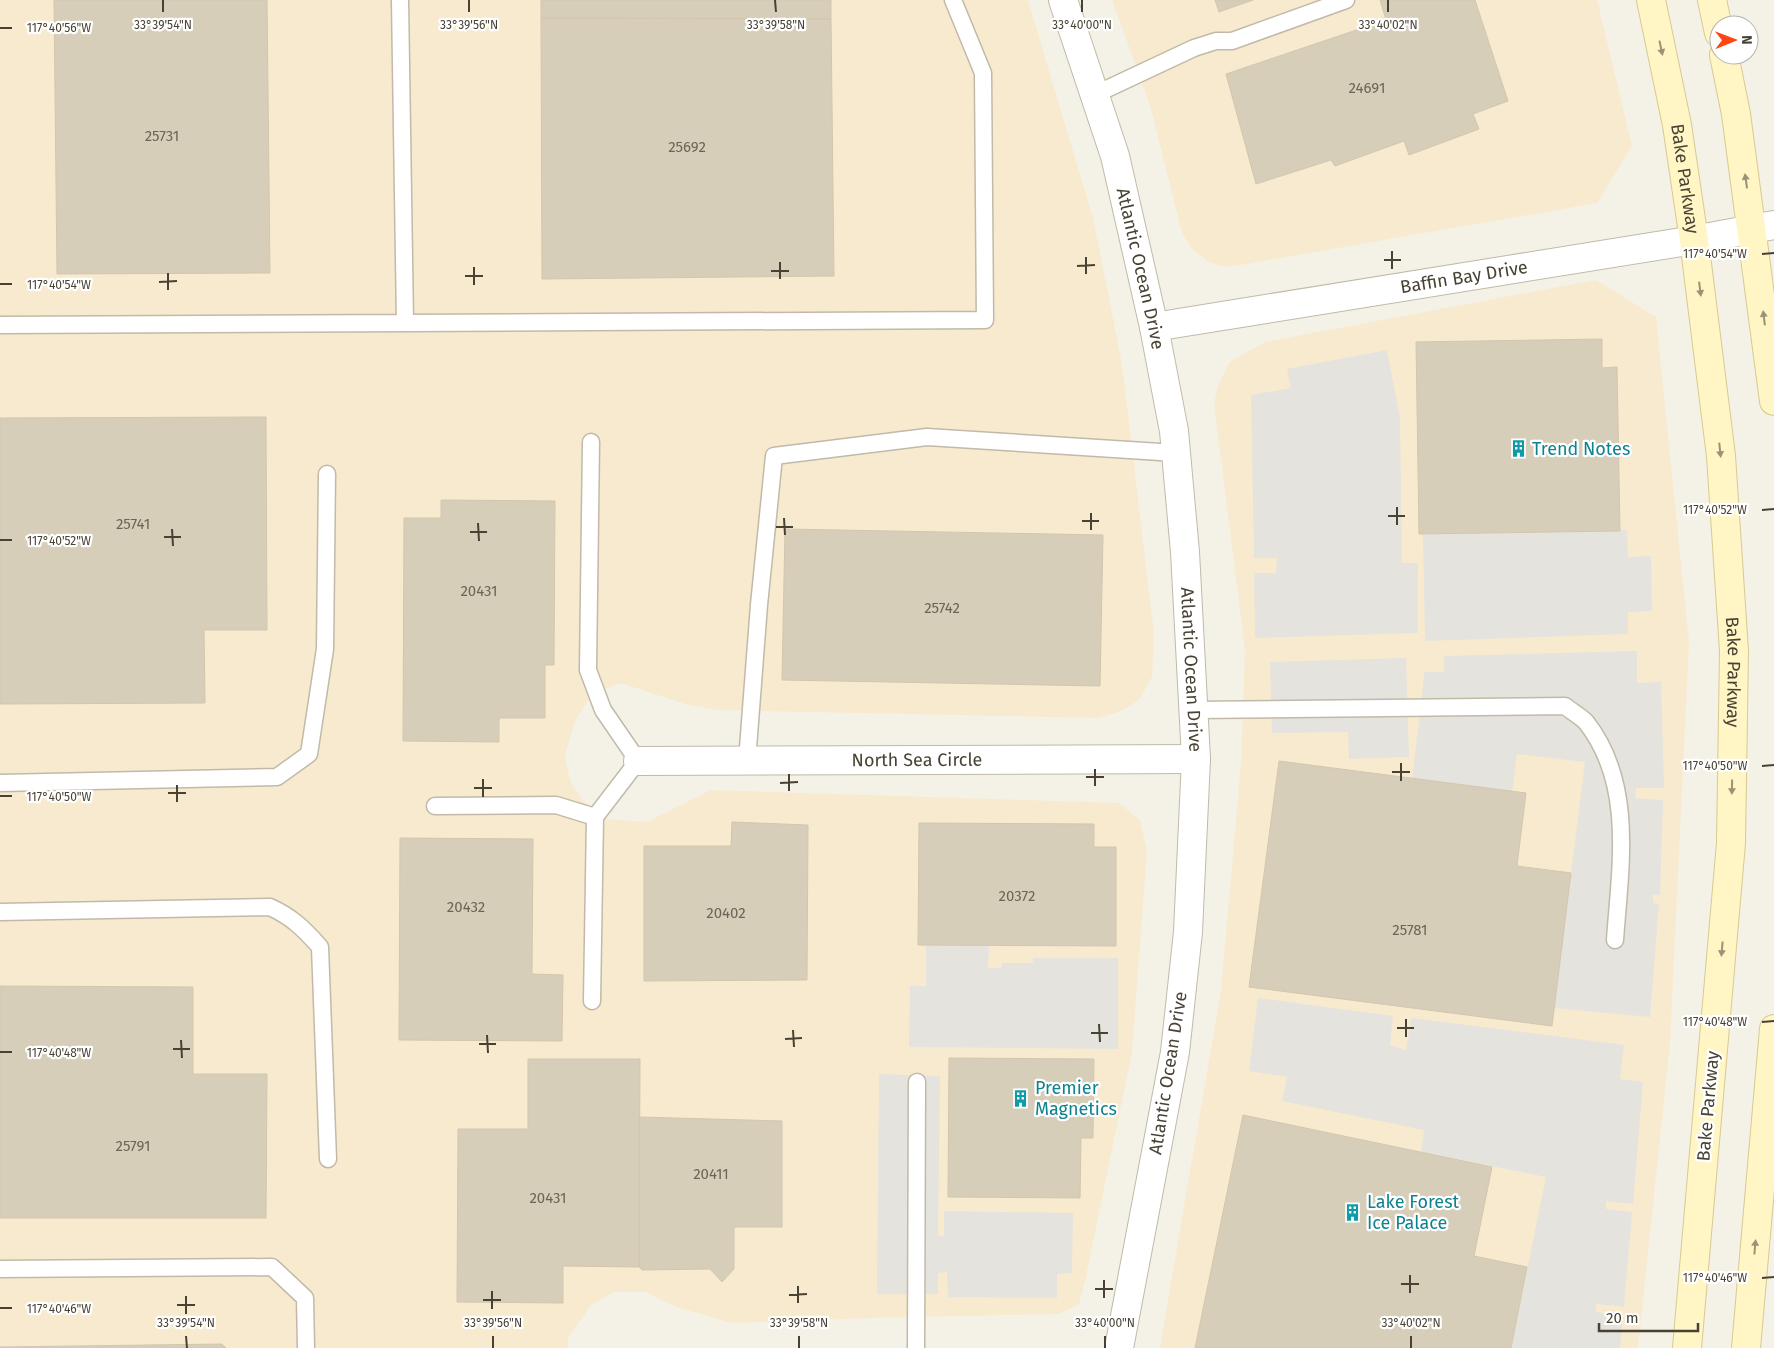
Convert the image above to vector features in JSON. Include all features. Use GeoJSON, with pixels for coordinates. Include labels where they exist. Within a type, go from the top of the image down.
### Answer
{"type":"FeatureCollection","features":[{"type":"Feature","properties":{"kind":"main road","name":"Bake Parkway"},"geometry":{"type":"LineString","coordinates":[[1651,0],[1678,124],[1694,240],[1721,456],[1734,651],[1731,843],[1687,1348]]}},
{"type":"Feature","properties":{"kind":"main road"},"geometry":{"type":"LineString","coordinates":[[1712,0],[1715,15]]}},
{"type":"Feature","properties":{"kind":"main road"},"geometry":{"type":"LineString","coordinates":[[1726,65],[1763,227],[1774,401]]}},
{"type":"Feature","properties":{"kind":"main road"},"geometry":{"type":"LineString","coordinates":[[1746,1348],[1774,1029]]}},
{"type":"Feature","properties":{"kind":"street","name":"Atlantic Ocean Drive"},"geometry":{"type":"LineString","coordinates":[[1063,0],[1096,94],[1115,156],[1154,327],[1174,432],[1185,552],[1196,759],[1188,932],[1174,1052],[1119,1348]]}},
{"type":"Feature","properties":{"kind":"street","name":"Baffin Bay Drive"},"geometry":{"type":"LineString","coordinates":[[1154,327],[1694,240],[1763,227]]}},
{"type":"Feature","properties":{"kind":"street","name":"North Sea Circle"},"geometry":{"type":"LineString","coordinates":[[638,761],[1196,759]]}},
{"type":"Feature","properties":{"kind":"lane"},"geometry":{"type":"LineString","coordinates":[[400,0],[405,323]]}},
{"type":"Feature","properties":{"kind":"lane"},"geometry":{"type":"LineString","coordinates":[[0,325],[985,320],[983,74],[953,0]]}},
{"type":"Feature","properties":{"kind":"lane"},"geometry":{"type":"LineString","coordinates":[[1096,94],[1194,48],[1216,41],[1232,42],[1346,0]]}},
{"type":"Feature","properties":{"kind":"lane"},"geometry":{"type":"LineString","coordinates":[[747,760],[759,605],[774,456],[927,437],[1176,453]]}},
{"type":"Feature","properties":{"kind":"lane"},"geometry":{"type":"LineString","coordinates":[[591,442],[588,670],[603,710],[638,761],[595,817],[592,1000]]}},
{"type":"Feature","properties":{"kind":"lane"},"geometry":{"type":"LineString","coordinates":[[0,784],[278,778],[309,754],[325,649],[327,474]]}},
{"type":"Feature","properties":{"kind":"lane"},"geometry":{"type":"LineString","coordinates":[[1193,710],[1565,706],[1585,721],[1601,746],[1616,781],[1622,840],[1614,940]]}},
{"type":"Feature","properties":{"kind":"lane"},"geometry":{"type":"LineString","coordinates":[[434,806],[556,805],[595,817]]}},
{"type":"Feature","properties":{"kind":"lane"},"geometry":{"type":"LineString","coordinates":[[0,912],[119,908],[270,907],[288,916],[306,930],[320,947],[328,1159]]}},
{"type":"Feature","properties":{"kind":"lane"},"geometry":{"type":"LineString","coordinates":[[916,1348],[917,1082]]}},
{"type":"Feature","properties":{"kind":"lane"},"geometry":{"type":"LineString","coordinates":[[0,1269],[272,1266],[305,1298],[306,1348]]}},
{"type":"Feature","properties":{"kind":"shaded area"},"geometry":{"type":"Polygon","coordinates":[[[0,0],[1028,0],[1093,218],[1122,364],[1154,634],[1152,677],[1139,700],[1121,711],[1098,718],[716,710],[685,704],[621,683],[604,689],[589,699],[575,721],[565,755],[570,781],[583,801],[607,819],[647,822],[711,790],[1119,803],[1140,820],[1147,850],[1132,1052],[1079,1304],[1059,1314],[732,1323],[676,1307],[645,1292],[613,1292],[591,1305],[568,1338],[568,1348],[0,1348],[0,0]]]}},
{"type":"Feature","properties":{"kind":"shaded area"},"geometry":{"type":"Polygon","coordinates":[[[1112,0],[1597,0],[1632,146],[1597,203],[1229,267],[1210,263],[1192,249],[1182,233],[1150,105],[1112,0]]]}},
{"type":"Feature","properties":{"kind":"shaded area"},"geometry":{"type":"Polygon","coordinates":[[[1596,280],[1656,317],[1689,642],[1670,1043],[1638,1348],[1160,1348],[1221,990],[1241,764],[1245,650],[1214,404],[1218,385],[1230,362],[1265,342],[1596,280]]]}},
{"type":"Feature","properties":{"kind":"shaded area"},"geometry":{"type":"Polygon","coordinates":[[[1387,350],[1400,418],[1402,563],[1418,563],[1418,633],[1255,638],[1254,573],[1276,573],[1277,558],[1254,558],[1251,395],[1291,388],[1287,369],[1387,350]]]}},
{"type":"Feature","properties":{"kind":"shaded area"},"geometry":{"type":"Polygon","coordinates":[[[1627,530],[1628,557],[1651,556],[1652,611],[1628,612],[1628,634],[1425,641],[1423,534],[1627,530]]]}},
{"type":"Feature","properties":{"kind":"shaded area"},"geometry":{"type":"Polygon","coordinates":[[[1637,651],[1637,683],[1661,682],[1664,788],[1636,788],[1635,798],[1663,800],[1660,895],[1653,895],[1653,903],[1659,904],[1650,1017],[1554,1008],[1585,762],[1517,754],[1512,792],[1412,779],[1424,672],[1444,672],[1444,656],[1637,651]]]}},
{"type":"Feature","properties":{"kind":"shaded area"},"geometry":{"type":"Polygon","coordinates":[[[1406,658],[1409,757],[1349,759],[1348,732],[1272,733],[1270,662],[1406,658]]]}},
{"type":"Feature","properties":{"kind":"shaded area"},"geometry":{"type":"Polygon","coordinates":[[[926,945],[989,945],[988,968],[1001,968],[1002,963],[1033,963],[1033,958],[1118,958],[1118,1049],[909,1047],[910,986],[926,986],[926,945]]]}},
{"type":"Feature","properties":{"kind":"shaded area"},"geometry":{"type":"Polygon","coordinates":[[[1258,998],[1393,1016],[1390,1045],[1406,1050],[1411,1018],[1624,1045],[1620,1079],[1643,1082],[1633,1204],[1606,1201],[1606,1209],[1632,1212],[1624,1307],[1596,1304],[1596,1312],[1623,1316],[1620,1348],[1511,1348],[1546,1177],[1421,1152],[1424,1130],[1282,1101],[1287,1077],[1249,1071],[1258,998]]]}},
{"type":"Feature","properties":{"kind":"shaded area"},"geometry":{"type":"Polygon","coordinates":[[[879,1074],[940,1076],[938,1236],[944,1236],[944,1211],[1073,1213],[1072,1273],[1057,1274],[1057,1298],[948,1297],[947,1272],[938,1273],[938,1294],[877,1294],[879,1074]]]}},
{"type":"Feature","properties":{"kind":"building"},"geometry":{"type":"Polygon","coordinates":[[[54,0],[267,0],[270,273],[57,274],[54,0]]]}},
{"type":"Feature","properties":{"kind":"building"},"geometry":{"type":"Polygon","coordinates":[[[541,0],[831,0],[831,19],[541,18],[541,0]]]}},
{"type":"Feature","properties":{"kind":"building"},"geometry":{"type":"Polygon","coordinates":[[[1215,0],[1253,0],[1219,12],[1215,0]]]}},
{"type":"Feature","properties":{"kind":"building"},"geometry":{"type":"Polygon","coordinates":[[[1380,0],[1475,0],[1508,101],[1473,114],[1479,129],[1409,155],[1404,141],[1335,166],[1331,160],[1256,184],[1226,74],[1386,20],[1380,0]]]}},
{"type":"Feature","properties":{"kind":"building"},"geometry":{"type":"Polygon","coordinates":[[[541,18],[831,19],[834,276],[542,279],[541,18]]]}},
{"type":"Feature","properties":{"kind":"building","name":"Trend Notes"},"geometry":{"type":"Polygon","coordinates":[[[1602,339],[1602,368],[1617,367],[1620,531],[1419,534],[1416,342],[1602,339]]]}},
{"type":"Feature","properties":{"kind":"building"},"geometry":{"type":"Polygon","coordinates":[[[266,417],[267,630],[204,630],[205,703],[0,704],[0,418],[266,417]]]}},
{"type":"Feature","properties":{"kind":"building"},"geometry":{"type":"Polygon","coordinates":[[[441,500],[555,501],[554,665],[545,665],[545,718],[499,718],[499,742],[403,741],[404,518],[441,518],[441,500]]]}},
{"type":"Feature","properties":{"kind":"building"},"geometry":{"type":"Polygon","coordinates":[[[785,529],[1103,535],[1100,686],[782,680],[785,529]]]}},
{"type":"Feature","properties":{"kind":"building"},"geometry":{"type":"Polygon","coordinates":[[[1279,761],[1526,793],[1517,866],[1571,873],[1552,1026],[1249,987],[1279,761]]]}},
{"type":"Feature","properties":{"kind":"building"},"geometry":{"type":"Polygon","coordinates":[[[732,822],[808,825],[807,980],[644,981],[644,846],[731,846],[732,822]]]}},
{"type":"Feature","properties":{"kind":"building"},"geometry":{"type":"Polygon","coordinates":[[[919,823],[1094,824],[1094,847],[1116,847],[1116,946],[918,945],[919,823]]]}},
{"type":"Feature","properties":{"kind":"building"},"geometry":{"type":"Polygon","coordinates":[[[400,838],[533,839],[532,974],[563,975],[562,1041],[399,1040],[400,838]]]}},
{"type":"Feature","properties":{"kind":"building"},"geometry":{"type":"Polygon","coordinates":[[[0,986],[193,987],[193,1074],[267,1074],[266,1218],[0,1218],[0,986]]]}},
{"type":"Feature","properties":{"kind":"building","name":"Premier Magnetics"},"geometry":{"type":"Polygon","coordinates":[[[949,1058],[1094,1059],[1093,1138],[1081,1138],[1080,1198],[948,1197],[949,1058]]]}},
{"type":"Feature","properties":{"kind":"building"},"geometry":{"type":"Polygon","coordinates":[[[528,1059],[640,1059],[639,1267],[563,1266],[563,1303],[457,1302],[458,1129],[528,1129],[528,1059]]]}},
{"type":"Feature","properties":{"kind":"building","name":"Lake Forest Ice Palace"},"geometry":{"type":"Polygon","coordinates":[[[1243,1115],[1492,1167],[1474,1256],[1527,1267],[1511,1348],[1195,1348],[1243,1115]]]}},
{"type":"Feature","properties":{"kind":"building"},"geometry":{"type":"Polygon","coordinates":[[[639,1117],[782,1121],[782,1227],[734,1227],[734,1269],[722,1282],[710,1269],[642,1270],[639,1267],[639,1117]]]}},
{"type":"Feature","properties":{"kind":"building"},"geometry":{"type":"Polygon","coordinates":[[[222,1344],[226,1348],[0,1348],[0,1347],[222,1344]]]}},
{"type":"Feature","properties":{"kind":"place","name":"Trend Notes"},"geometry":{"type":"Point","coordinates":[1518,449]}},
{"type":"Feature","properties":{"kind":"place","name":"Premier Magnetics"},"geometry":{"type":"Point","coordinates":[1021,1098]}},
{"type":"Feature","properties":{"kind":"place","name":"Lake Forest Ice Palace"},"geometry":{"type":"Point","coordinates":[1353,1212]}}]}
